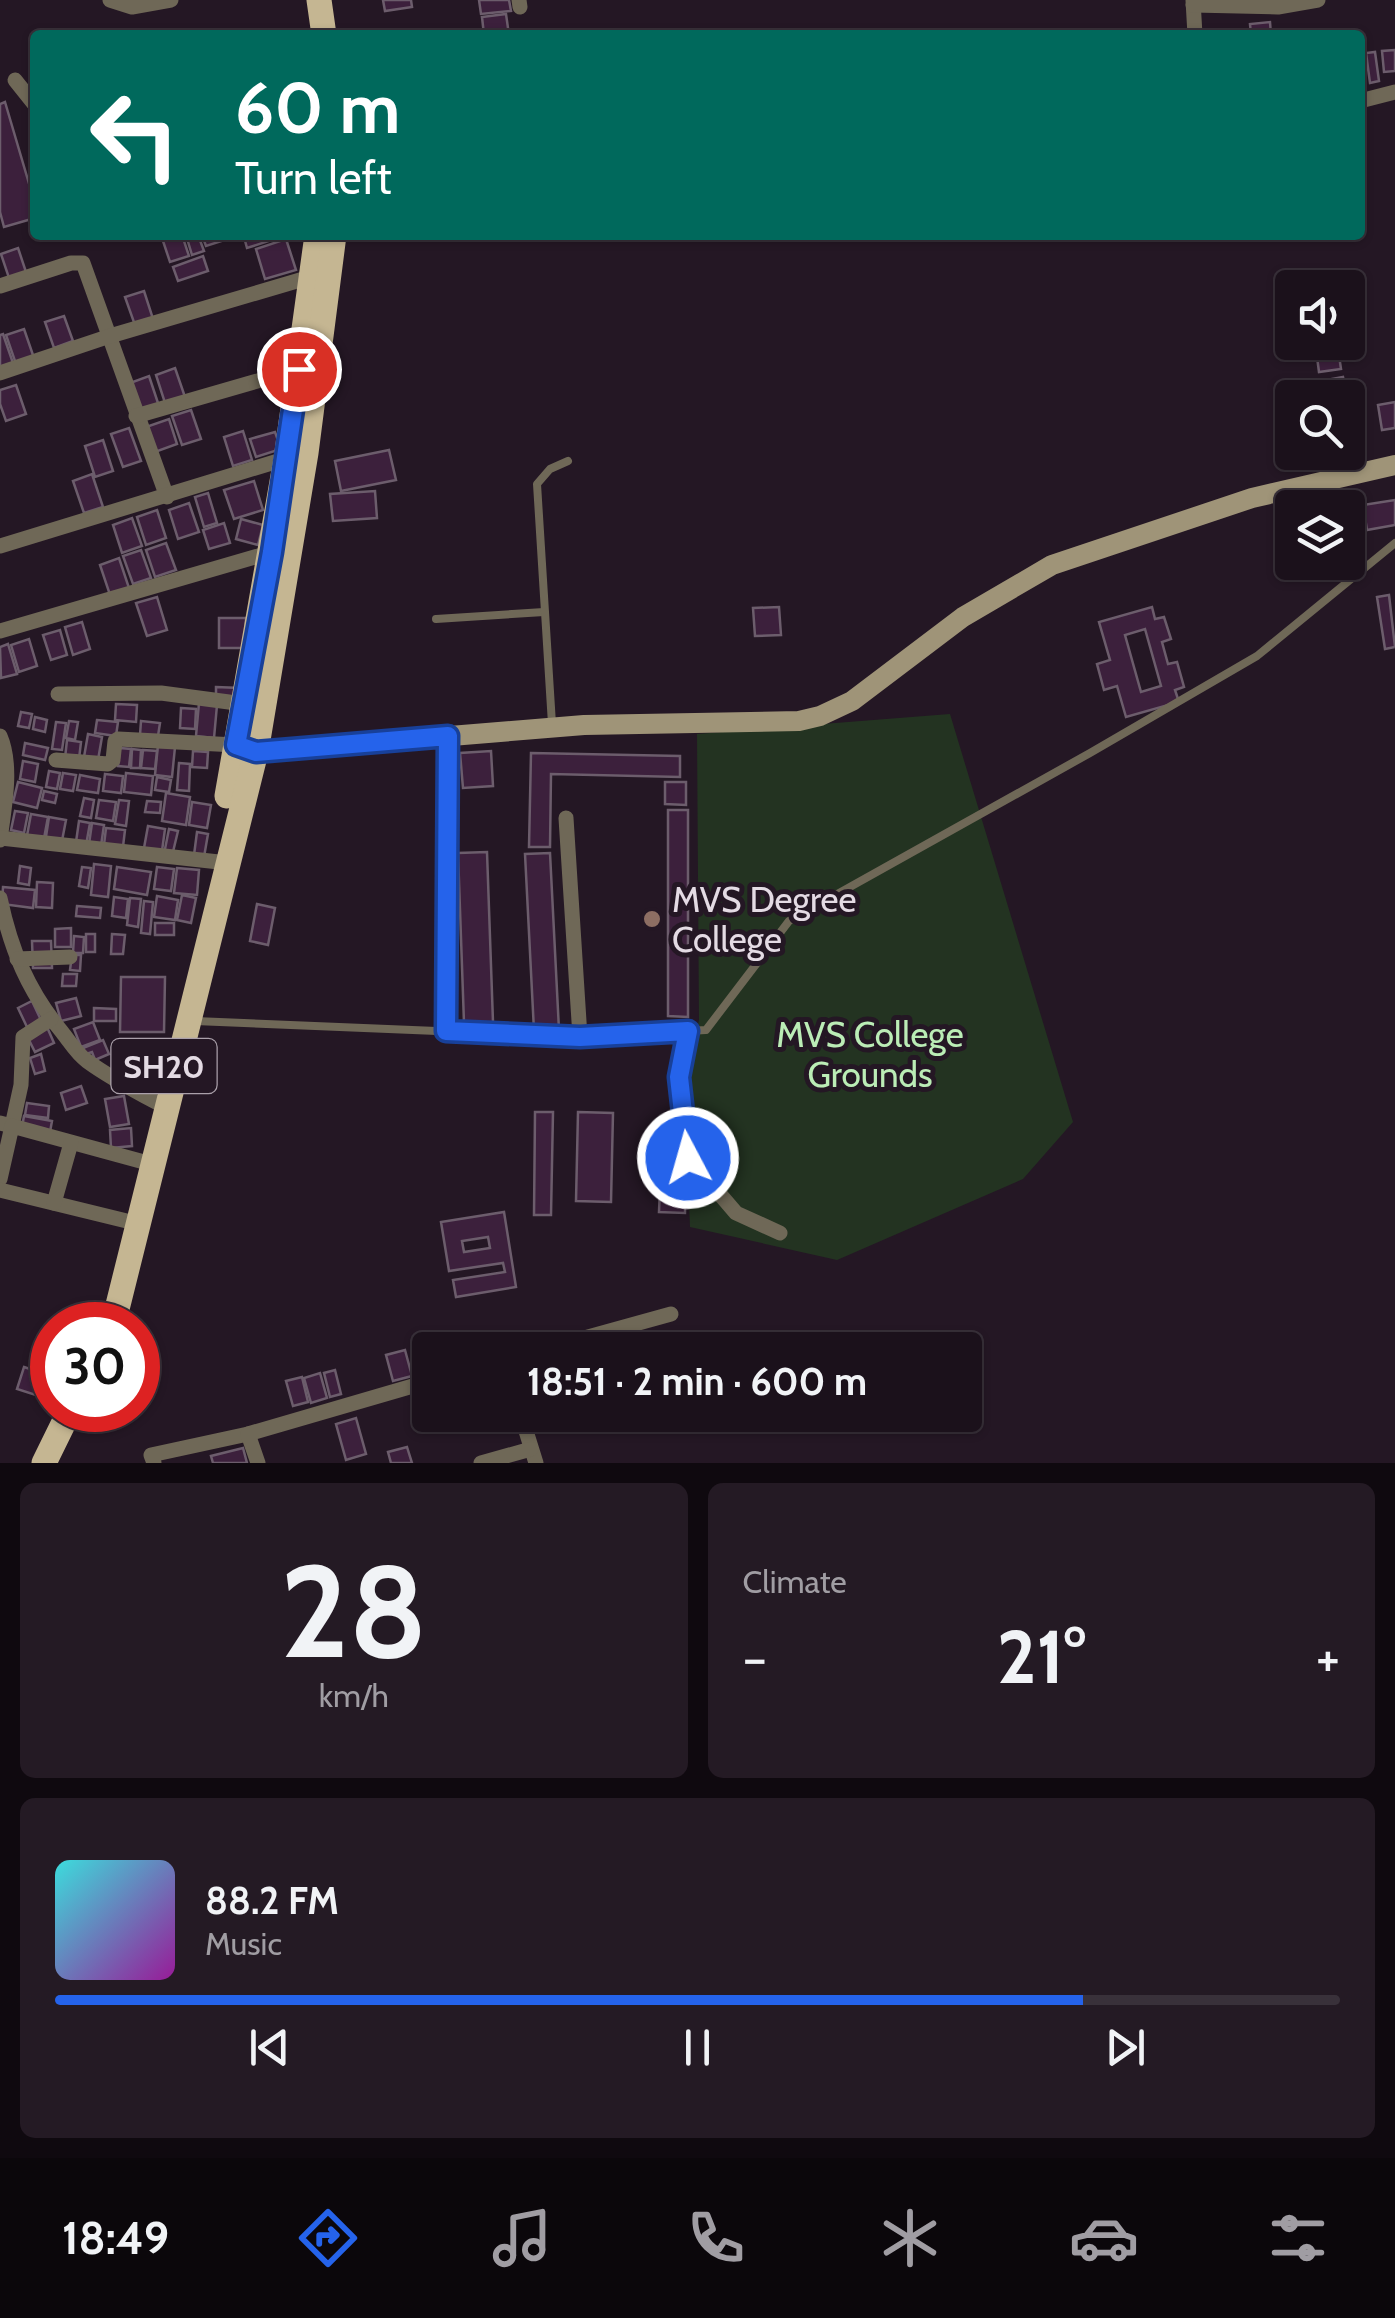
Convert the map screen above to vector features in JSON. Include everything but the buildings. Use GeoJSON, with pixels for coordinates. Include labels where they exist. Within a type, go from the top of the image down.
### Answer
{"type":"FeatureCollection","features":[{"type":"Feature","properties":{"kind":"main road"},"geometry":{"type":"LineString","coordinates":[[302,0],[305,30]]}},
{"type":"Feature","properties":{"kind":"main road"},"geometry":{"type":"LineString","coordinates":[[319,0],[323,30]]}},
{"type":"Feature","properties":{"kind":"main road","name":"SH20"},"geometry":{"type":"LineString","coordinates":[[104,1302],[131,1222],[162,1106],[246,748],[296,456],[321,274],[318,240]]}},
{"type":"Feature","properties":{"kind":"main road","name":"SH20"},"geometry":{"type":"LineString","coordinates":[[246,748],[244,704],[272,552],[296,456],[299,369],[332,240]]}},
{"type":"Feature","properties":{"kind":"main road","name":"SH20"},"geometry":{"type":"LineString","coordinates":[[162,1106],[190,1021],[221,862]]}},
{"type":"Feature","properties":{"kind":"main road","name":"SH20"},"geometry":{"type":"LineString","coordinates":[[117,1302],[131,1222]]}},
{"type":"Feature","properties":{"kind":"main road"},"geometry":{"type":"LineString","coordinates":[[44,1463],[59,1432]]}},
{"type":"Feature","properties":{"kind":"main road"},"geometry":{"type":"LineString","coordinates":[[62,1463],[77,1432]]}},
{"type":"Feature","properties":{"kind":"street"},"geometry":{"type":"LineString","coordinates":[[110,0],[132,7],[171,0]]}},
{"type":"Feature","properties":{"kind":"street"},"geometry":{"type":"LineString","coordinates":[[1195,30],[1193,2],[1278,7],[1318,0]]}},
{"type":"Feature","properties":{"kind":"street"},"geometry":{"type":"LineString","coordinates":[[15,80],[30,100]]}},
{"type":"Feature","properties":{"kind":"street"},"geometry":{"type":"LineString","coordinates":[[1365,100],[1395,92]]}},
{"type":"Feature","properties":{"kind":"street"},"geometry":{"type":"LineString","coordinates":[[0,286],[82,263],[166,497]]}},
{"type":"Feature","properties":{"kind":"street"},"geometry":{"type":"LineString","coordinates":[[0,373],[321,274]]}},
{"type":"Feature","properties":{"kind":"street"},"geometry":{"type":"LineString","coordinates":[[136,416],[299,369]]}},
{"type":"Feature","properties":{"kind":"street"},"geometry":{"type":"LineString","coordinates":[[2,540],[166,497],[296,456]]}},
{"type":"Feature","properties":{"kind":"street"},"geometry":{"type":"LineString","coordinates":[[56,760],[108,764],[118,739],[246,748],[552,727],[798,721],[820,716],[864,693],[963,616],[1052,565],[1252,498],[1395,465]]}},
{"type":"Feature","properties":{"kind":"street"},"geometry":{"type":"LineString","coordinates":[[0,631],[272,552]]}},
{"type":"Feature","properties":{"kind":"street"},"geometry":{"type":"LineString","coordinates":[[58,694],[160,693],[244,704]]}},
{"type":"Feature","properties":{"kind":"street"},"geometry":{"type":"LineString","coordinates":[[0,736],[4,746],[0,839],[221,862]]}},
{"type":"Feature","properties":{"kind":"street"},"geometry":{"type":"LineString","coordinates":[[566,818],[580,1037]]}},
{"type":"Feature","properties":{"kind":"street"},"geometry":{"type":"LineString","coordinates":[[0,898],[17,959],[51,1019],[84,1059],[162,1106]]}},
{"type":"Feature","properties":{"kind":"street"},"geometry":{"type":"LineString","coordinates":[[17,959],[70,957]]}},
{"type":"Feature","properties":{"kind":"street"},"geometry":{"type":"LineString","coordinates":[[0,1179],[6,1125],[21,1085],[23,1037],[51,1019]]}},
{"type":"Feature","properties":{"kind":"street"},"geometry":{"type":"LineString","coordinates":[[688,1031],[679,1077],[688,1158],[736,1213],[780,1234]]}},
{"type":"Feature","properties":{"kind":"street"},"geometry":{"type":"LineString","coordinates":[[6,1125],[147,1163]]}},
{"type":"Feature","properties":{"kind":"street"},"geometry":{"type":"LineString","coordinates":[[54,1203],[71,1142]]}},
{"type":"Feature","properties":{"kind":"street"},"geometry":{"type":"LineString","coordinates":[[0,1190],[131,1222]]}},
{"type":"Feature","properties":{"kind":"street"},"geometry":{"type":"LineString","coordinates":[[606,1332],[671,1314]]}},
{"type":"Feature","properties":{"kind":"street"},"geometry":{"type":"LineString","coordinates":[[132,1463],[412,1386]]}},
{"type":"Feature","properties":{"kind":"street"},"geometry":{"type":"LineString","coordinates":[[480,1463],[534,1456],[526,1432]]}},
{"type":"Feature","properties":{"kind":"street"},"geometry":{"type":"LineString","coordinates":[[248,1434],[258,1463]]}},
{"type":"Feature","properties":{"kind":"lane"},"geometry":{"type":"LineString","coordinates":[[552,727],[537,484],[550,469],[568,461]]}},
{"type":"Feature","properties":{"kind":"lane"},"geometry":{"type":"LineString","coordinates":[[190,1021],[580,1037],[706,1030],[789,921],[1257,656],[1395,543]]}},
{"type":"Feature","properties":{"kind":"lane"},"geometry":{"type":"LineString","coordinates":[[436,619],[544,612]]}},
{"type":"Feature","properties":{"kind":"lane"},"geometry":{"type":"LineString","coordinates":[[446,1031],[448,736]]}},
{"type":"Feature","properties":{"kind":"green space","name":"MVS College Grounds"},"geometry":{"type":"Polygon","coordinates":[[[950,714],[1073,1122],[1023,1179],[837,1260],[690,1227],[684,1081],[699,1020],[697,734],[950,714]]]}},
{"type":"Feature","properties":{"kind":"place","name":"MVS Degree College"},"geometry":{"type":"Point","coordinates":[652,919]}},
{"type":"Feature","properties":{"kind":"route"},"geometry":{"type":"LineString","coordinates":[[299,369],[272,552],[236,745],[256,752],[448,736],[446,1031],[580,1037],[688,1031],[679,1077],[688,1158]]}}]}
